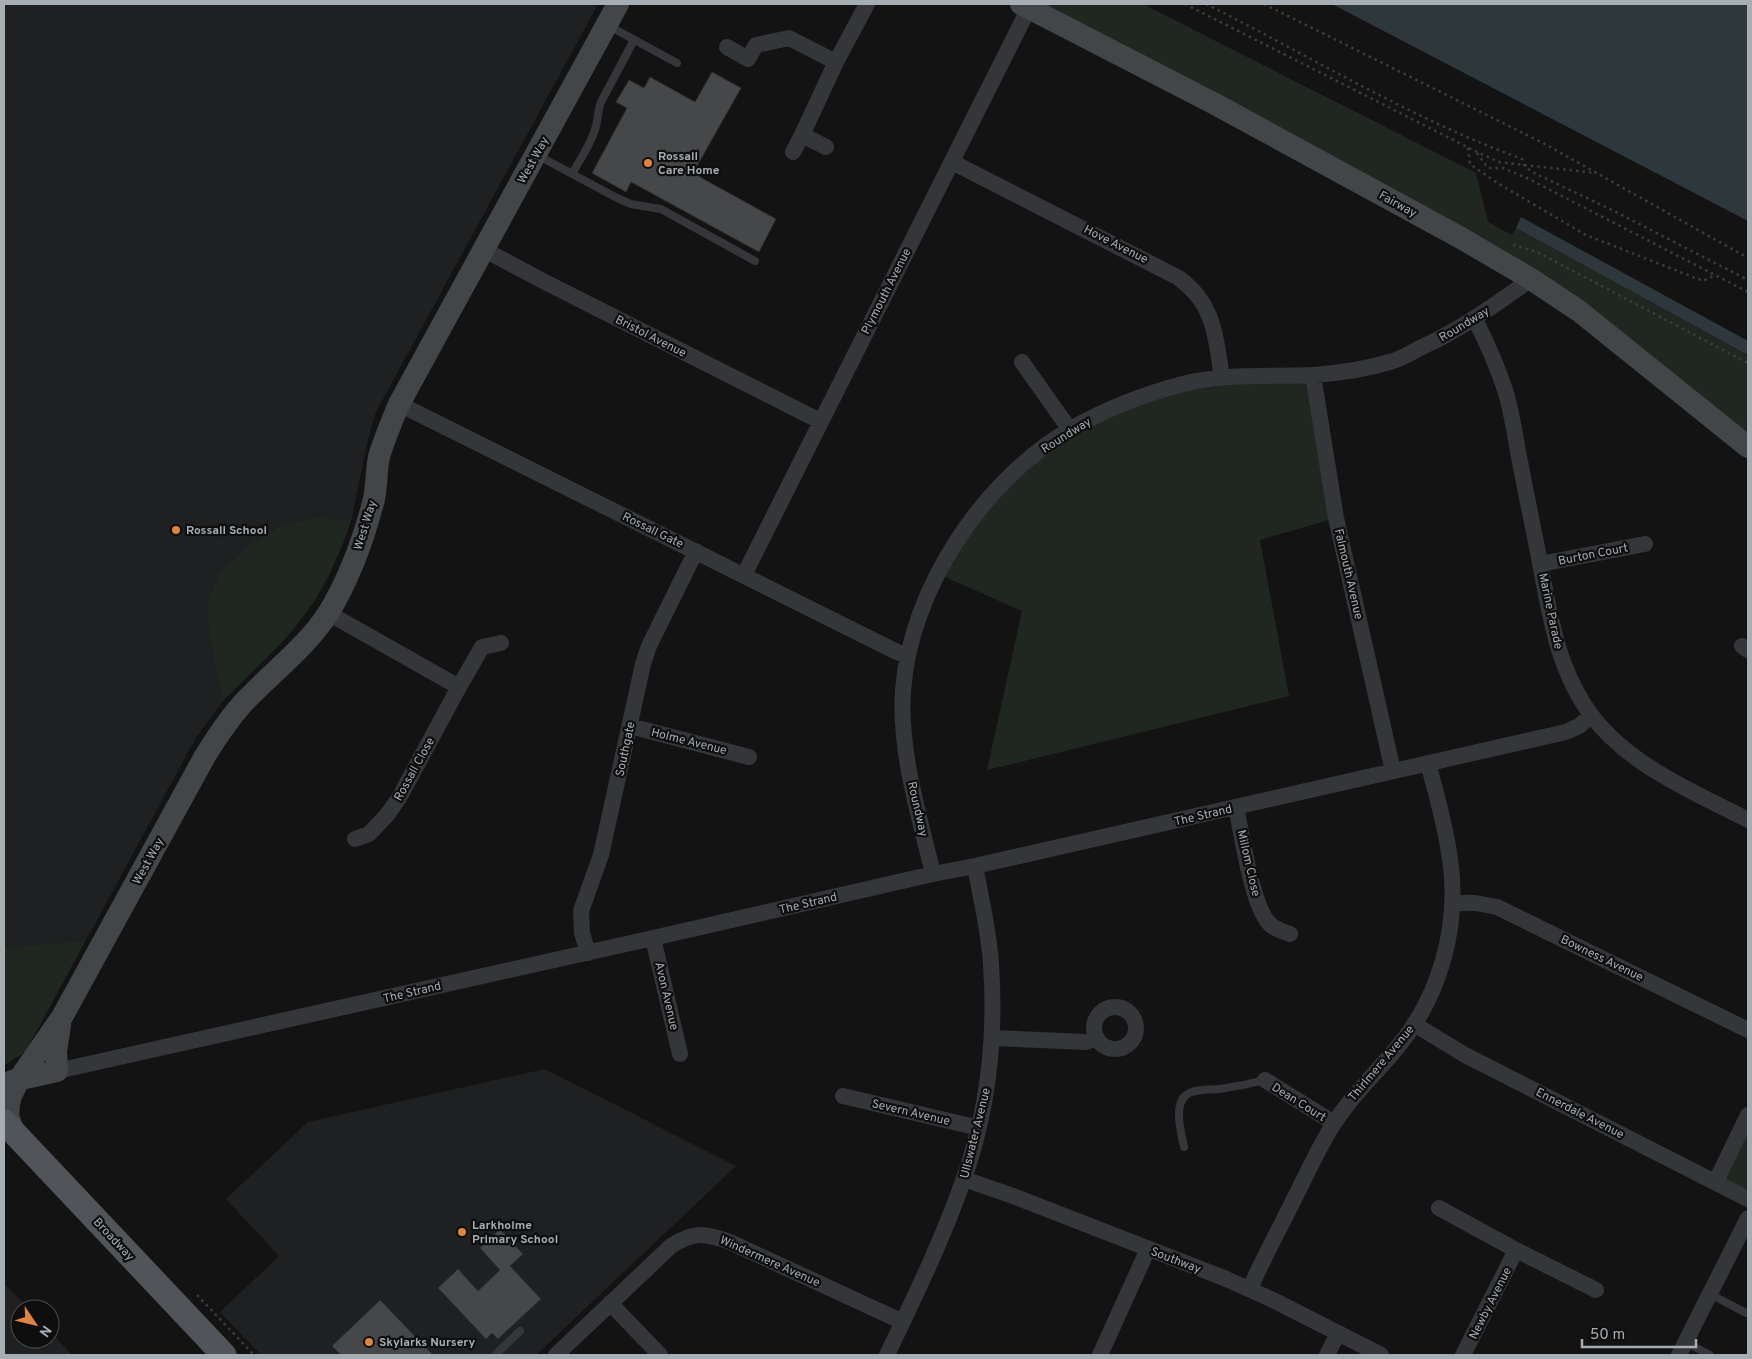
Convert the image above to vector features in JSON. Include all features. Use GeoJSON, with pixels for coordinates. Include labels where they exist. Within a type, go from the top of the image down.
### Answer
{"type":"FeatureCollection","features":[{"type":"Feature","properties":{"kind":"main road","name":"Broadway"},"geometry":{"type":"LineString","coordinates":[[9,1127],[224,1355]]}},
{"type":"Feature","properties":{"kind":"street","name":"West Way"},"geometry":{"type":"LineString","coordinates":[[11,1081],[62,1017],[205,756],[225,725],[246,700],[306,641],[328,613],[349,573],[364,534],[374,497],[379,458],[399,404],[618,4]]}},
{"type":"Feature","properties":{"kind":"street"},"geometry":{"type":"LineString","coordinates":[[793,152],[836,62],[867,4]]}},
{"type":"Feature","properties":{"kind":"street","name":"Plymouth Avenue"},"geometry":{"type":"LineString","coordinates":[[744,575],[952,162],[1025,6]]}},
{"type":"Feature","properties":{"kind":"street","name":"Fairway"},"geometry":{"type":"LineString","coordinates":[[1025,6],[1215,104],[1462,238],[1531,279],[1579,311],[1748,447]]}},
{"type":"Feature","properties":{"kind":"street"},"geometry":{"type":"LineString","coordinates":[[727,47],[748,59],[756,45],[789,38],[836,62]]}},
{"type":"Feature","properties":{"kind":"street"},"geometry":{"type":"LineString","coordinates":[[802,135],[826,147]]}},
{"type":"Feature","properties":{"kind":"street","name":"Hove Avenue"},"geometry":{"type":"LineString","coordinates":[[952,162],[1179,278],[1197,295],[1207,311],[1214,331],[1222,377]]}},
{"type":"Feature","properties":{"kind":"street","name":"Bristol Avenue"},"geometry":{"type":"LineString","coordinates":[[483,249],[820,421]]}},
{"type":"Feature","properties":{"kind":"street","name":"Roundway"},"geometry":{"type":"LineString","coordinates":[[933,874],[908,765],[905,743],[903,690],[908,656],[915,626],[936,574],[955,543],[995,493],[1018,469],[1042,449],[1070,430],[1111,408],[1148,394],[1186,383],[1222,377],[1313,375],[1354,371],[1395,360],[1434,342],[1475,319],[1531,279]]}},
{"type":"Feature","properties":{"kind":"street","name":"Marine Parade"},"geometry":{"type":"LineString","coordinates":[[1475,319],[1506,394],[1556,646],[1574,687],[1592,716],[1628,751],[1655,771],[1748,820]]}},
{"type":"Feature","properties":{"kind":"street"},"geometry":{"type":"LineString","coordinates":[[1022,362],[1070,430]]}},
{"type":"Feature","properties":{"kind":"street","name":"Falmouth Avenue"},"geometry":{"type":"LineString","coordinates":[[1313,375],[1336,518],[1393,770]]}},
{"type":"Feature","properties":{"kind":"street","name":"Rossall Gate"},"geometry":{"type":"LineString","coordinates":[[399,404],[896,652],[908,656]]}},
{"type":"Feature","properties":{"kind":"street","name":"Burton Court"},"geometry":{"type":"LineString","coordinates":[[1540,564],[1645,544]]}},
{"type":"Feature","properties":{"kind":"street","name":"Southgate"},"geometry":{"type":"LineString","coordinates":[[588,953],[582,933],[581,911],[601,855],[643,664],[696,551]]}},
{"type":"Feature","properties":{"kind":"street"},"geometry":{"type":"LineString","coordinates":[[328,613],[459,687]]}},
{"type":"Feature","properties":{"kind":"street","name":"Rossall Close"},"geometry":{"type":"LineString","coordinates":[[355,839],[369,834],[395,804],[482,646],[501,643]]}},
{"type":"Feature","properties":{"kind":"street","name":"The Strand"},"geometry":{"type":"LineString","coordinates":[[11,1081],[1566,732],[1579,726],[1592,716]]}},
{"type":"Feature","properties":{"kind":"street","name":"Holme Avenue"},"geometry":{"type":"LineString","coordinates":[[630,726],[749,757]]}},
{"type":"Feature","properties":{"kind":"street","name":"Thirlmere Avenue"},"geometry":{"type":"LineString","coordinates":[[1250,1289],[1334,1123],[1367,1080],[1400,1044],[1414,1024],[1431,993],[1442,965],[1450,934],[1452,903],[1451,868],[1428,763]]}},
{"type":"Feature","properties":{"kind":"street","name":"Millom Close"},"geometry":{"type":"LineString","coordinates":[[1236,807],[1255,894],[1260,907],[1272,926],[1290,934]]}},
{"type":"Feature","properties":{"kind":"street","name":"Ullswater Avenue"},"geometry":{"type":"LineString","coordinates":[[887,1355],[937,1246],[964,1179],[978,1128],[987,1084],[992,1038],[991,964],[988,932],[974,866]]}},
{"type":"Feature","properties":{"kind":"street","name":"Bowness Avenue"},"geometry":{"type":"LineString","coordinates":[[1452,903],[1475,903],[1497,907],[1748,1030]]}},
{"type":"Feature","properties":{"kind":"street","name":"Avon Avenue"},"geometry":{"type":"LineString","coordinates":[[653,938],[680,1054]]}},
{"type":"Feature","properties":{"kind":"street","name":"West Way"},"geometry":{"type":"LineString","coordinates":[[58,1071],[56,1044],[62,1017]]}},
{"type":"Feature","properties":{"kind":"street","name":"Ennerdale Avenue"},"geometry":{"type":"LineString","coordinates":[[1414,1024],[1465,1055],[1748,1199]]}},
{"type":"Feature","properties":{"kind":"street"},"geometry":{"type":"LineString","coordinates":[[992,1038],[1086,1042],[1097,1038]]}},
{"type":"Feature","properties":{"kind":"street","name":"Dean Court"},"geometry":{"type":"LineString","coordinates":[[1265,1080],[1334,1123]]}},
{"type":"Feature","properties":{"kind":"street"},"geometry":{"type":"LineString","coordinates":[[9,1127],[11,1081]]}},
{"type":"Feature","properties":{"kind":"street","name":"Severn Avenue"},"geometry":{"type":"LineString","coordinates":[[843,1096],[978,1128]]}},
{"type":"Feature","properties":{"kind":"street"},"geometry":{"type":"LineString","coordinates":[[1716,1182],[1748,1115]]}},
{"type":"Feature","properties":{"kind":"street","name":"Southway"},"geometry":{"type":"LineString","coordinates":[[964,1179],[1013,1196],[1250,1289],[1381,1355]]}},
{"type":"Feature","properties":{"kind":"street"},"geometry":{"type":"LineString","coordinates":[[1439,1208],[1516,1250],[1596,1290]]}},
{"type":"Feature","properties":{"kind":"street"},"geometry":{"type":"LineString","coordinates":[[1682,1349],[1748,1218]]}},
{"type":"Feature","properties":{"kind":"street","name":"Windermere Avenue"},"geometry":{"type":"LineString","coordinates":[[556,1355],[671,1246],[684,1237],[700,1234],[714,1236],[730,1242],[902,1322]]}},
{"type":"Feature","properties":{"kind":"street"},"geometry":{"type":"LineString","coordinates":[[1100,1355],[1148,1249]]}},
{"type":"Feature","properties":{"kind":"street","name":"Newby Avenue"},"geometry":{"type":"LineString","coordinates":[[1463,1355],[1516,1250]]}},
{"type":"Feature","properties":{"kind":"street"},"geometry":{"type":"LineString","coordinates":[[610,1304],[660,1355]]}},
{"type":"Feature","properties":{"kind":"street"},"geometry":{"type":"LineString","coordinates":[[1327,1355],[1338,1333]]}},
{"type":"Feature","properties":{"kind":"lane"},"geometry":{"type":"LineString","coordinates":[[606,24],[677,64]]}},
{"type":"Feature","properties":{"kind":"lane"},"geometry":{"type":"LineString","coordinates":[[572,174],[593,135],[597,124],[597,111],[601,102],[634,40]]}},
{"type":"Feature","properties":{"kind":"lane"},"geometry":{"type":"LineString","coordinates":[[536,154],[617,198],[631,204],[661,209],[754,260]]}},
{"type":"Feature","properties":{"kind":"lane"},"geometry":{"type":"LineString","coordinates":[[1184,1147],[1179,1111],[1185,1096],[1192,1092],[1227,1088],[1265,1080]]}},
{"type":"Feature","properties":{"kind":"lane"},"geometry":{"type":"LineString","coordinates":[[1710,1294],[1746,1313]]}},
{"type":"Feature","properties":{"kind":"lane"},"geometry":{"type":"LineString","coordinates":[[495,1355],[520,1331]]}},
{"type":"Feature","properties":{"kind":"lane"},"geometry":{"type":"LineString","coordinates":[[1682,1349],[1710,1355]]}},
{"type":"Feature","properties":{"kind":"path"},"geometry":{"type":"LineString","coordinates":[[1185,4],[1475,152],[1499,162],[1597,173]]}},
{"type":"Feature","properties":{"kind":"path"},"geometry":{"type":"LineString","coordinates":[[1206,4],[1397,103],[1485,146],[1522,159],[1524,165],[1532,172],[1612,210],[1748,280]]}},
{"type":"Feature","properties":{"kind":"path"},"geometry":{"type":"LineString","coordinates":[[1264,4],[1545,144],[1748,258]]}},
{"type":"Feature","properties":{"kind":"path"},"geometry":{"type":"LineString","coordinates":[[1468,148],[1470,164],[1499,184],[1586,235],[1703,280],[1715,275]]}},
{"type":"Feature","properties":{"kind":"path"},"geometry":{"type":"LineString","coordinates":[[1475,152],[1488,168],[1503,168],[1527,178],[1748,292]]}},
{"type":"Feature","properties":{"kind":"path"},"geometry":{"type":"LineString","coordinates":[[1510,245],[1538,252],[1748,363]]}},
{"type":"Feature","properties":{"kind":"shaded area","name":"Rossall School"},"geometry":{"type":"Polygon","coordinates":[[[4,4],[598,4],[376,412],[369,435],[351,521],[328,578],[316,599],[299,622],[283,641],[223,701],[197,736],[27,1049],[4,1065],[4,4]]]}},
{"type":"Feature","properties":{"kind":"shaded area"},"geometry":{"type":"Polygon","coordinates":[[[1021,4],[1143,4],[1476,173],[1488,222],[1512,235],[1516,228],[1748,355],[1748,447],[1579,311],[1021,4]]]}},
{"type":"Feature","properties":{"kind":"shaded area"},"geometry":{"type":"Polygon","coordinates":[[[1332,4],[1748,4],[1748,221],[1332,4]]]}},
{"type":"Feature","properties":{"kind":"shaded area"},"geometry":{"type":"Polygon","coordinates":[[[1521,217],[1748,341],[1748,355],[1516,228],[1521,217]]]}},
{"type":"Feature","properties":{"kind":"shaded area"},"geometry":{"type":"Polygon","coordinates":[[[1313,375],[1336,518],[1260,540],[1289,696],[987,770],[1022,611],[936,573],[955,543],[1043,449],[1149,394],[1313,375]]]}},
{"type":"Feature","properties":{"kind":"shaded area"},"geometry":{"type":"Polygon","coordinates":[[[314,518],[351,521],[339,554],[315,600],[294,628],[223,701],[209,632],[207,604],[220,572],[252,543],[283,525],[314,518]]]}},
{"type":"Feature","properties":{"kind":"shaded area"},"geometry":{"type":"Polygon","coordinates":[[[85,941],[27,1049],[4,1065],[4,948],[85,941]]]}},
{"type":"Feature","properties":{"kind":"shaded area","name":"Larkholme Primary School"},"geometry":{"type":"Polygon","coordinates":[[[545,1069],[736,1166],[536,1355],[261,1355],[220,1312],[279,1256],[226,1199],[308,1122],[545,1069]]]}},
{"type":"Feature","properties":{"kind":"shaded area"},"geometry":{"type":"Polygon","coordinates":[[[1748,1115],[1748,1199],[1716,1181],[1748,1115]]]}},
{"type":"Feature","properties":{"kind":"shaded area"},"geometry":{"type":"Polygon","coordinates":[[[4,1283],[19,1299],[10,1299],[10,1349],[60,1349],[60,1342],[72,1355],[4,1355],[4,1283]]]}},
{"type":"Feature","properties":{"kind":"building","name":"Rossall Care Home"},"geometry":{"type":"Polygon","coordinates":[[[712,72],[741,88],[697,166],[700,177],[776,219],[759,252],[631,182],[626,192],[592,173],[627,108],[616,102],[629,80],[644,88],[650,77],[695,102],[712,72]]]}},
{"type":"Feature","properties":{"kind":"building"},"geometry":{"type":"Polygon","coordinates":[[[500,1229],[523,1254],[510,1266],[541,1299],[498,1339],[492,1333],[486,1339],[438,1288],[458,1269],[478,1291],[500,1270],[480,1248],[500,1229]]]}},
{"type":"Feature","properties":{"kind":"building"},"geometry":{"type":"Polygon","coordinates":[[[380,1300],[433,1355],[341,1355],[332,1346],[380,1300]]]}},
{"type":"Feature","properties":{"kind":"place","name":"Rossall Care Home"},"geometry":{"type":"Point","coordinates":[648,163]}},
{"type":"Feature","properties":{"kind":"place","name":"Rossall School"},"geometry":{"type":"Point","coordinates":[176,530]}},
{"type":"Feature","properties":{"kind":"place","name":"Larkholme Primary School"},"geometry":{"type":"Point","coordinates":[462,1232]}},
{"type":"Feature","properties":{"kind":"place","name":"Skylarks Nursery"},"geometry":{"type":"Point","coordinates":[369,1342]}}]}
